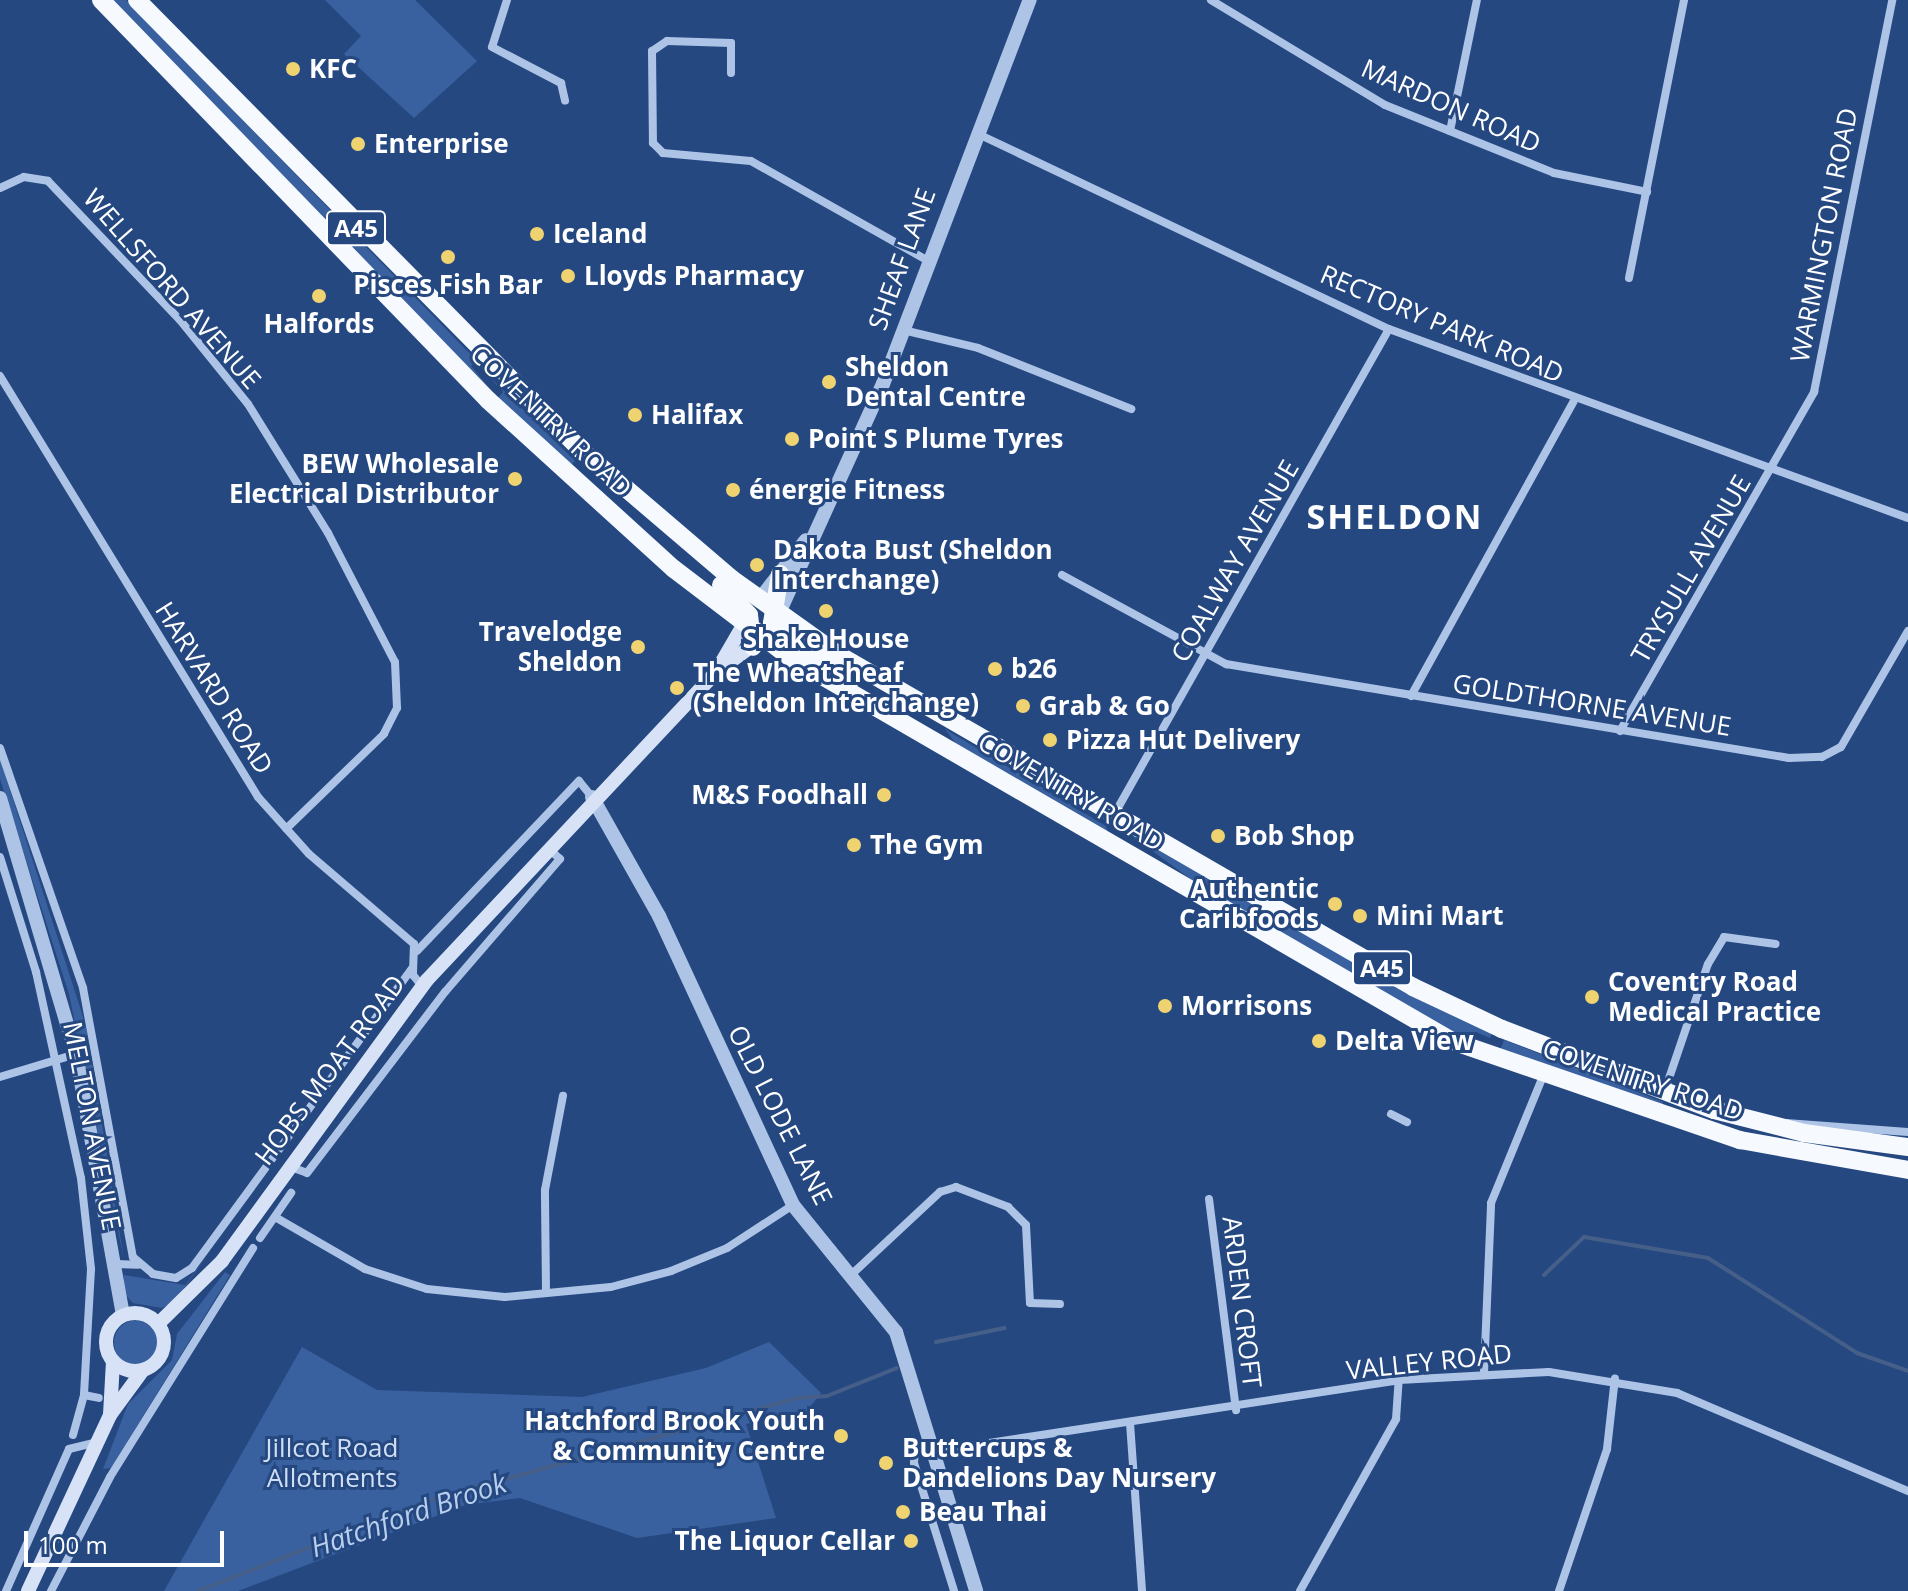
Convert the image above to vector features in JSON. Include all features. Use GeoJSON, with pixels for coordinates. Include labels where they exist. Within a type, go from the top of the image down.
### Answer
{"type":"FeatureCollection","features":[{"type":"Feature","properties":{"kind":"highway","name":"COVENTRY ROAD"},"geometry":{"type":"LineString","coordinates":[[101,0],[488,400],[760,622],[934,744],[1112,828],[1413,987],[1559,1055],[1664,1094],[1766,1124],[1908,1147]]}},
{"type":"Feature","properties":{"kind":"highway","name":"COVENTRY ROAD"},"geometry":{"type":"LineString","coordinates":[[137,0],[581,450],[608,485],[760,622],[889,684],[923,715],[1112,828],[1165,876],[1425,1027],[1543,1076],[1740,1140],[1908,1170]]}},
{"type":"Feature","properties":{"kind":"highway"},"geometry":{"type":"LineString","coordinates":[[760,622],[788,577]]}},
{"type":"Feature","properties":{"kind":"main road","name":"HOBS MOAT ROAD"},"geometry":{"type":"LineString","coordinates":[[716,672],[725,654],[760,622]]}},
{"type":"Feature","properties":{"kind":"main road","name":"HOBS MOAT ROAD"},"geometry":{"type":"LineString","coordinates":[[158,1324],[222,1261],[288,1166],[422,986],[461,940],[592,797],[716,672],[760,622]]}},
{"type":"Feature","properties":{"kind":"main road"},"geometry":{"type":"LineString","coordinates":[[28,1591],[101,1441],[110,1415],[113,1361],[106,1335],[123,1315],[144,1314],[158,1324],[161,1354],[143,1370],[110,1415]]}},
{"type":"Feature","properties":{"kind":"main road"},"geometry":{"type":"LineString","coordinates":[[113,1361],[143,1370]]}},
{"type":"Feature","properties":{"kind":"street"},"geometry":{"type":"LineString","coordinates":[[507,0],[492,47],[561,83],[565,101]]}},
{"type":"Feature","properties":{"kind":"street","name":"SHEAF LANE"},"geometry":{"type":"LineString","coordinates":[[788,577],[814,531],[902,329],[925,259],[1030,0]]}},
{"type":"Feature","properties":{"kind":"street","name":"MARDON ROAD"},"geometry":{"type":"LineString","coordinates":[[1211,0],[1385,105],[1554,173],[1647,192]]}},
{"type":"Feature","properties":{"kind":"street"},"geometry":{"type":"LineString","coordinates":[[1450,131],[1477,0]]}},
{"type":"Feature","properties":{"kind":"street"},"geometry":{"type":"LineString","coordinates":[[1629,278],[1684,0]]}},
{"type":"Feature","properties":{"kind":"street","name":"WARMINGTON ROAD"},"geometry":{"type":"LineString","coordinates":[[1773,469],[1814,392],[1892,0]]}},
{"type":"Feature","properties":{"kind":"street"},"geometry":{"type":"LineString","coordinates":[[731,73],[731,43],[667,41],[652,51],[653,143],[663,153],[751,161],[925,259]]}},
{"type":"Feature","properties":{"kind":"street","name":"RECTORY PARK ROAD"},"geometry":{"type":"LineString","coordinates":[[975,133],[1389,329],[1574,401],[1908,518]]}},
{"type":"Feature","properties":{"kind":"street","name":"WELLSFORD AVENUE"},"geometry":{"type":"LineString","coordinates":[[0,188],[24,177],[48,181],[180,320],[267,435],[395,662],[397,708],[384,734],[286,829]]}},
{"type":"Feature","properties":{"kind":"street"},"geometry":{"type":"LineString","coordinates":[[902,329],[978,348],[1131,409]]}},
{"type":"Feature","properties":{"kind":"street","name":"COALWAY AVENUE"},"geometry":{"type":"LineString","coordinates":[[1112,828],[1202,657],[1389,329]]}},
{"type":"Feature","properties":{"kind":"street","name":"HARVARD ROAD"},"geometry":{"type":"LineString","coordinates":[[0,376],[202,712],[286,829],[417,951]]}},
{"type":"Feature","properties":{"kind":"street"},"geometry":{"type":"LineString","coordinates":[[1411,696],[1574,401]]}},
{"type":"Feature","properties":{"kind":"street","name":"TRYSULL AVENUE"},"geometry":{"type":"LineString","coordinates":[[1620,731],[1773,469]]}},
{"type":"Feature","properties":{"kind":"street","name":"GOLDTHORNE AVENUE"},"geometry":{"type":"LineString","coordinates":[[1062,575],[1202,657],[1411,696],[1789,758],[1831,755],[1850,736],[1908,631]]}},
{"type":"Feature","properties":{"kind":"street","name":"MELTON AVENUE"},"geometry":{"type":"LineString","coordinates":[[0,748],[83,988],[138,1265]]}},
{"type":"Feature","properties":{"kind":"street","name":"HOBS MOAT ROAD"},"geometry":{"type":"LineString","coordinates":[[417,951],[445,929],[579,781],[592,797]]}},
{"type":"Feature","properties":{"kind":"street","name":"OLD LODE LANE"},"geometry":{"type":"LineString","coordinates":[[592,797],[659,916],[793,1205],[896,1332],[936,1448],[976,1591]]}},
{"type":"Feature","properties":{"kind":"street","name":"MELTON AVENUE"},"geometry":{"type":"LineString","coordinates":[[0,798],[21,856],[76,1054],[123,1315]]}},
{"type":"Feature","properties":{"kind":"street","name":"HOBS MOAT ROAD"},"geometry":{"type":"LineString","coordinates":[[288,1166],[307,1173],[445,992],[560,859],[546,846]]}},
{"type":"Feature","properties":{"kind":"street"},"geometry":{"type":"LineString","coordinates":[[1,860],[21,856]]}},
{"type":"Feature","properties":{"kind":"street","name":"MELTON AVENUE"},"geometry":{"type":"LineString","coordinates":[[1,860],[58,1060],[89,1232],[84,1395],[73,1435]]}},
{"type":"Feature","properties":{"kind":"street"},"geometry":{"type":"LineString","coordinates":[[445,929],[461,940]]}},
{"type":"Feature","properties":{"kind":"street"},"geometry":{"type":"LineString","coordinates":[[1664,1094],[1724,937],[1776,944]]}},
{"type":"Feature","properties":{"kind":"street"},"geometry":{"type":"LineString","coordinates":[[417,951],[412,968],[422,986]]}},
{"type":"Feature","properties":{"kind":"street","name":"HOBS MOAT ROAD"},"geometry":{"type":"LineString","coordinates":[[138,1265],[160,1276],[176,1278],[192,1268],[412,968]]}},
{"type":"Feature","properties":{"kind":"street"},"geometry":{"type":"LineString","coordinates":[[0,1077],[76,1054]]}},
{"type":"Feature","properties":{"kind":"street"},"geometry":{"type":"LineString","coordinates":[[1484,1373],[1491,1203],[1543,1076]]}},
{"type":"Feature","properties":{"kind":"street"},"geometry":{"type":"LineString","coordinates":[[546,1292],[545,1190],[563,1096]]}},
{"type":"Feature","properties":{"kind":"street"},"geometry":{"type":"LineString","coordinates":[[1391,1114],[1407,1122]]}},
{"type":"Feature","properties":{"kind":"street","name":"COVENTRY ROAD"},"geometry":{"type":"LineString","coordinates":[[1766,1124],[1818,1120],[1908,1132]]}},
{"type":"Feature","properties":{"kind":"street"},"geometry":{"type":"LineString","coordinates":[[851,1275],[940,1192],[956,1187],[1008,1207],[1026,1225],[1030,1303],[1060,1304]]}},
{"type":"Feature","properties":{"kind":"street"},"geometry":{"type":"LineString","coordinates":[[260,1238],[291,1193]]}},
{"type":"Feature","properties":{"kind":"street","name":"ARDEN CROFT"},"geometry":{"type":"LineString","coordinates":[[1209,1199],[1236,1410]]}},
{"type":"Feature","properties":{"kind":"street"},"geometry":{"type":"LineString","coordinates":[[275,1217],[365,1269],[427,1289],[505,1297],[671,1271],[727,1248],[793,1205]]}},
{"type":"Feature","properties":{"kind":"street"},"geometry":{"type":"LineString","coordinates":[[51,1591],[110,1477],[253,1248]]}},
{"type":"Feature","properties":{"kind":"street"},"geometry":{"type":"LineString","coordinates":[[115,1264],[138,1265]]}},
{"type":"Feature","properties":{"kind":"street","name":"VALLEY ROAD"},"geometry":{"type":"LineString","coordinates":[[936,1448],[1236,1410],[1399,1380],[1484,1373],[1615,1378],[1692,1399],[1908,1491]]}},
{"type":"Feature","properties":{"kind":"street"},"geometry":{"type":"LineString","coordinates":[[1559,1591],[1607,1449],[1615,1378]]}},
{"type":"Feature","properties":{"kind":"street"},"geometry":{"type":"LineString","coordinates":[[1300,1591],[1396,1419],[1399,1380]]}},
{"type":"Feature","properties":{"kind":"street"},"geometry":{"type":"LineString","coordinates":[[84,1395],[99,1398]]}},
{"type":"Feature","properties":{"kind":"street"},"geometry":{"type":"LineString","coordinates":[[1130,1423],[1142,1591]]}},
{"type":"Feature","properties":{"kind":"street"},"geometry":{"type":"LineString","coordinates":[[6,1591],[69,1449],[101,1441]]}},
{"type":"Feature","properties":{"kind":"street"},"geometry":{"type":"LineString","coordinates":[[936,1448],[915,1451],[914,1463],[954,1591]]}},
{"type":"Feature","properties":{"kind":"green space"},"geometry":{"type":"Polygon","coordinates":[[[110,0],[126,0],[477,361],[471,366],[490,389],[110,0]]]}},
{"type":"Feature","properties":{"kind":"green space"},"geometry":{"type":"Polygon","coordinates":[[[325,0],[415,0],[477,61],[414,118],[344,54],[361,36],[325,0]]]}},
{"type":"Feature","properties":{"kind":"green space"},"geometry":{"type":"Polygon","coordinates":[[[484,371],[575,461],[569,467],[498,398],[503,392],[484,371]]]}},
{"type":"Feature","properties":{"kind":"green space"},"geometry":{"type":"Polygon","coordinates":[[[945,729],[1106,826],[1108,833],[962,752],[945,729]]]}},
{"type":"Feature","properties":{"kind":"green space"},"geometry":{"type":"Polygon","coordinates":[[[0,759],[86,1026],[124,1260],[69,994],[0,779],[0,759]]]}},
{"type":"Feature","properties":{"kind":"green space"},"geometry":{"type":"Polygon","coordinates":[[[1117,825],[1492,1033],[1490,1038],[1476,1032],[1465,1039],[1211,894],[1117,825]]]}},
{"type":"Feature","properties":{"kind":"green space"},"geometry":{"type":"Polygon","coordinates":[[[1504,1040],[1663,1102],[1661,1110],[1487,1048],[1501,1048],[1504,1040]]]}},
{"type":"Feature","properties":{"kind":"green space"},"geometry":{"type":"Polygon","coordinates":[[[207,1256],[174,1302],[162,1308],[133,1303],[123,1292],[124,1275],[185,1285],[207,1256]]]}},
{"type":"Feature","properties":{"kind":"green space"},"geometry":{"type":"Polygon","coordinates":[[[225,1272],[230,1275],[111,1468],[103,1469],[128,1404],[172,1360],[177,1334],[225,1272]]]}},
{"type":"Feature","properties":{"kind":"green space"},"geometry":{"type":"Polygon","coordinates":[[[137,1320],[153,1327],[160,1343],[153,1359],[137,1366],[121,1359],[114,1343],[121,1327],[137,1320]]]}},
{"type":"Feature","properties":{"kind":"green space","name":"Jillcot Road Allotments"},"geometry":{"type":"Polygon","coordinates":[[[769,1342],[821,1393],[805,1413],[746,1424],[776,1518],[637,1538],[520,1498],[465,1505],[238,1591],[164,1591],[302,1347],[377,1390],[582,1397],[706,1368],[769,1342]]]}},
{"type":"Feature","properties":{"kind":"waterway","name":"Hatchford Brook"},"geometry":{"type":"LineString","coordinates":[[1544,1275],[1584,1237],[1708,1258],[1857,1353],[1908,1371]]}},
{"type":"Feature","properties":{"kind":"waterway","name":"Hatchford Brook"},"geometry":{"type":"LineString","coordinates":[[936,1342],[1005,1328]]}},
{"type":"Feature","properties":{"kind":"waterway","name":"Hatchford Brook"},"geometry":{"type":"LineString","coordinates":[[198,1591],[437,1498],[797,1398],[827,1396],[897,1368]]}},
{"type":"Feature","properties":{"kind":"place","name":"KFC"},"geometry":{"type":"Point","coordinates":[293,69]}},
{"type":"Feature","properties":{"kind":"place","name":"Enterprise"},"geometry":{"type":"Point","coordinates":[358,144]}},
{"type":"Feature","properties":{"kind":"place","name":"Iceland"},"geometry":{"type":"Point","coordinates":[537,234]}},
{"type":"Feature","properties":{"kind":"place","name":"Pisces Fish Bar"},"geometry":{"type":"Point","coordinates":[448,257]}},
{"type":"Feature","properties":{"kind":"place","name":"Lloyds Pharmacy"},"geometry":{"type":"Point","coordinates":[568,276]}},
{"type":"Feature","properties":{"kind":"place","name":"Halfords"},"geometry":{"type":"Point","coordinates":[319,296]}},
{"type":"Feature","properties":{"kind":"place","name":"Sheldon Dental Centre"},"geometry":{"type":"Point","coordinates":[829,382]}},
{"type":"Feature","properties":{"kind":"place","name":"Halifax"},"geometry":{"type":"Point","coordinates":[635,415]}},
{"type":"Feature","properties":{"kind":"place","name":"Point S Plume Tyres"},"geometry":{"type":"Point","coordinates":[792,439]}},
{"type":"Feature","properties":{"kind":"place","name":"BEW Wholesale Electrical Distributor"},"geometry":{"type":"Point","coordinates":[515,479]}},
{"type":"Feature","properties":{"kind":"place","name":"énergie Fitness"},"geometry":{"type":"Point","coordinates":[733,490]}},
{"type":"Feature","properties":{"kind":"place","name":"Dakota Bust (Sheldon Interchange)"},"geometry":{"type":"Point","coordinates":[757,565]}},
{"type":"Feature","properties":{"kind":"place","name":"Shake House"},"geometry":{"type":"Point","coordinates":[826,611]}},
{"type":"Feature","properties":{"kind":"place","name":"Travelodge Sheldon"},"geometry":{"type":"Point","coordinates":[638,647]}},
{"type":"Feature","properties":{"kind":"place","name":"b26"},"geometry":{"type":"Point","coordinates":[995,669]}},
{"type":"Feature","properties":{"kind":"place","name":"The Wheatsheaf (Sheldon Interchange)"},"geometry":{"type":"Point","coordinates":[677,688]}},
{"type":"Feature","properties":{"kind":"place","name":"Grab & Go"},"geometry":{"type":"Point","coordinates":[1023,706]}},
{"type":"Feature","properties":{"kind":"place","name":"Pizza Hut Delivery"},"geometry":{"type":"Point","coordinates":[1050,740]}},
{"type":"Feature","properties":{"kind":"place","name":"M&S Foodhall"},"geometry":{"type":"Point","coordinates":[884,795]}},
{"type":"Feature","properties":{"kind":"place","name":"Bob Shop"},"geometry":{"type":"Point","coordinates":[1218,836]}},
{"type":"Feature","properties":{"kind":"place","name":"The Gym"},"geometry":{"type":"Point","coordinates":[854,845]}},
{"type":"Feature","properties":{"kind":"place","name":"Authentic Caribfoods"},"geometry":{"type":"Point","coordinates":[1335,904]}},
{"type":"Feature","properties":{"kind":"place","name":"Mini Mart"},"geometry":{"type":"Point","coordinates":[1360,916]}},
{"type":"Feature","properties":{"kind":"place","name":"Coventry Road Medical Practice"},"geometry":{"type":"Point","coordinates":[1592,997]}},
{"type":"Feature","properties":{"kind":"place","name":"Morrisons"},"geometry":{"type":"Point","coordinates":[1165,1006]}},
{"type":"Feature","properties":{"kind":"place","name":"Delta View"},"geometry":{"type":"Point","coordinates":[1319,1041]}},
{"type":"Feature","properties":{"kind":"place","name":"Hatchford Brook Youth & Community Centre"},"geometry":{"type":"Point","coordinates":[841,1436]}},
{"type":"Feature","properties":{"kind":"place","name":"Buttercups & Dandelions Day Nursery"},"geometry":{"type":"Point","coordinates":[886,1463]}},
{"type":"Feature","properties":{"kind":"place","name":"Beau Thai"},"geometry":{"type":"Point","coordinates":[903,1512]}},
{"type":"Feature","properties":{"kind":"place","name":"The Liquor Cellar"},"geometry":{"type":"Point","coordinates":[911,1541]}},
{"type":"Feature","properties":{"kind":"district","name":"SHELDON"},"geometry":{"type":"Point","coordinates":[1395,517]}}]}
